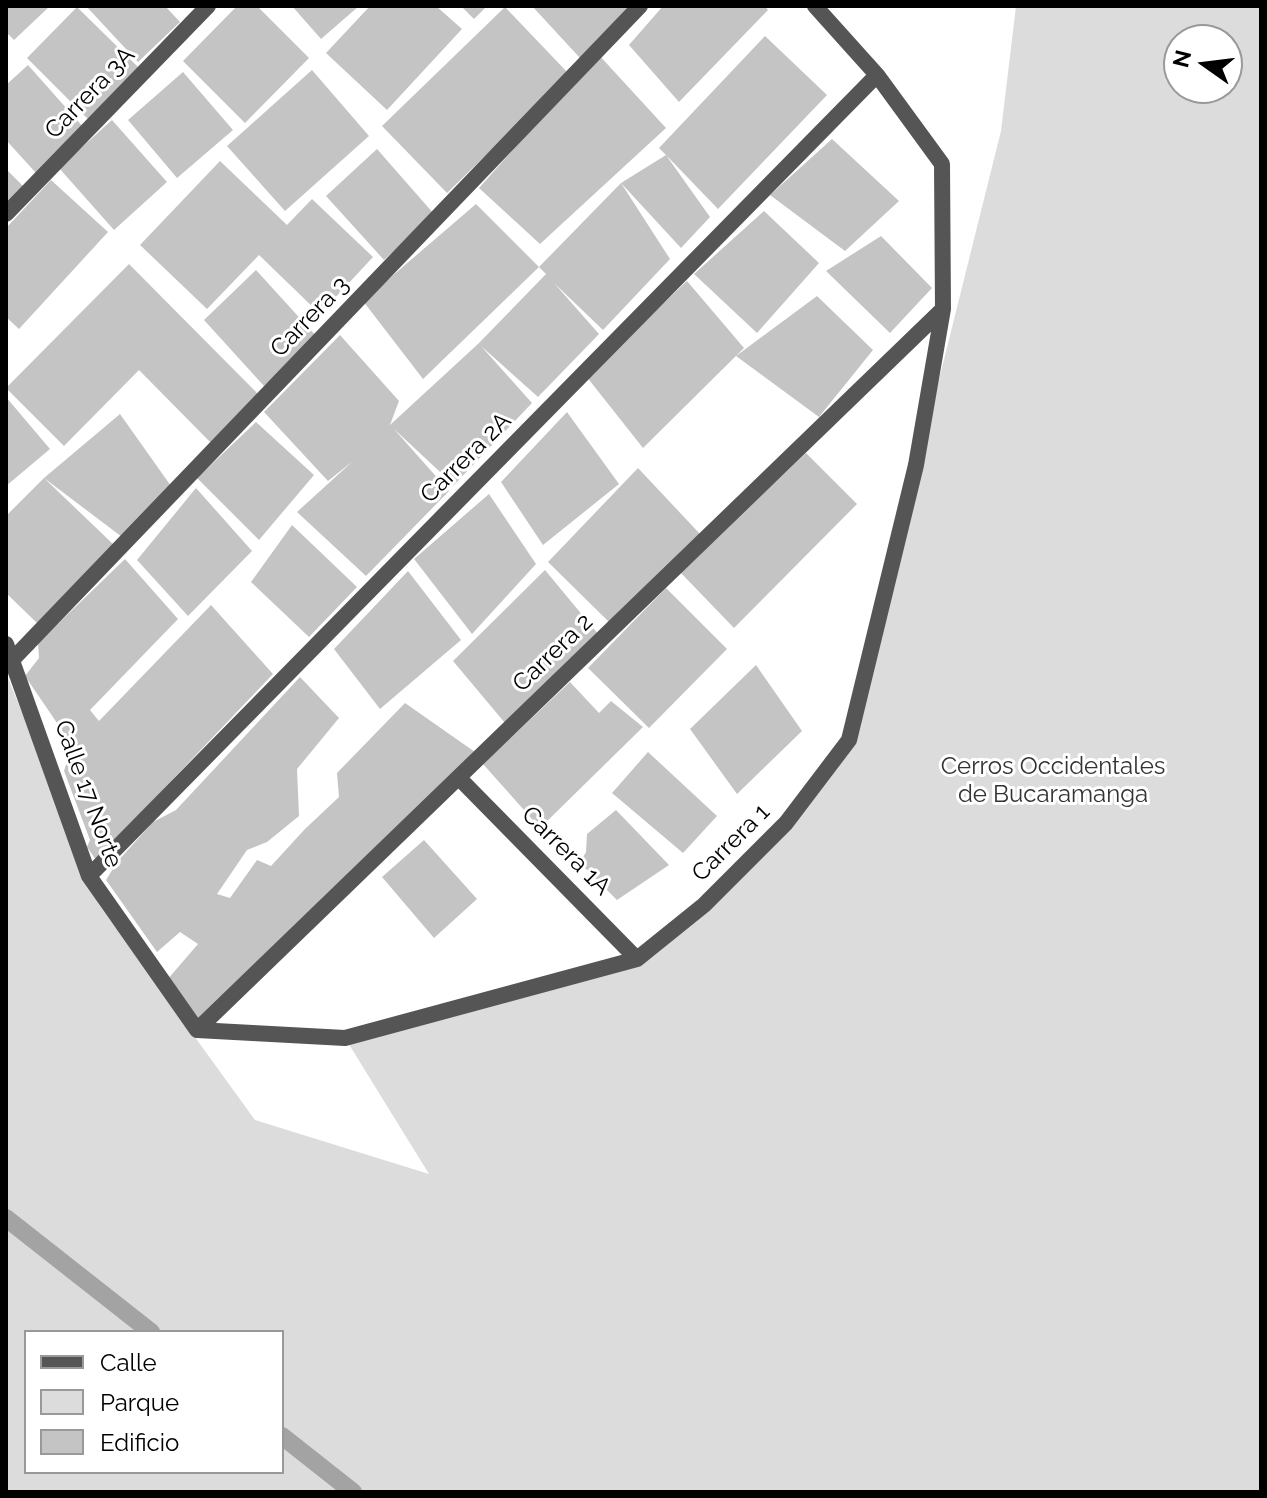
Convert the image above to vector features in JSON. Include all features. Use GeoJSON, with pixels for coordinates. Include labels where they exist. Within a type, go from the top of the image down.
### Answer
{"type":"FeatureCollection","features":[{"type":"Feature","properties":{"kind":"street","name":"Carrera 3A"},"geometry":{"type":"LineString","coordinates":[[6,214],[208,6]]}},
{"type":"Feature","properties":{"kind":"street","name":"Carrera 3"},"geometry":{"type":"LineString","coordinates":[[10,652],[640,6]]}},
{"type":"Feature","properties":{"kind":"street","name":"Carrera 1"},"geometry":{"type":"LineString","coordinates":[[197,1030],[345,1038],[637,959],[704,905],[786,823],[849,740],[916,465],[943,309],[942,164],[877,75],[815,6]]}},
{"type":"Feature","properties":{"kind":"street","name":"Carrera 2A"},"geometry":{"type":"LineString","coordinates":[[89,876],[877,75]]}},
{"type":"Feature","properties":{"kind":"street","name":"Carrera 2"},"geometry":{"type":"LineString","coordinates":[[197,1030],[943,309]]}},
{"type":"Feature","properties":{"kind":"street","name":"Calle 17 Norte"},"geometry":{"type":"LineString","coordinates":[[10,652],[89,876],[197,1030]]}},
{"type":"Feature","properties":{"kind":"street","name":"Carrera 1A"},"geometry":{"type":"LineString","coordinates":[[459,778],[637,959]]}},
{"type":"Feature","properties":{"kind":"green space","name":"Cerros Occidentales de Bucaramanga"},"geometry":{"type":"Polygon","coordinates":[[[1016,6],[1261,6],[1261,1492],[6,1492],[6,673],[100,906],[255,1120],[429,1174],[345,1038],[637,959],[704,905],[849,740],[1001,131],[1016,6]]]}},
{"type":"Feature","properties":{"kind":"building"},"geometry":{"type":"Polygon","coordinates":[[[6,6],[50,6],[14,40],[6,32],[6,6]]]}},
{"type":"Feature","properties":{"kind":"building"},"geometry":{"type":"Polygon","coordinates":[[[86,6],[165,6],[180,22],[138,62],[86,6]]]}},
{"type":"Feature","properties":{"kind":"building"},"geometry":{"type":"Polygon","coordinates":[[[237,6],[257,6],[309,58],[245,123],[183,61],[237,6]]]}},
{"type":"Feature","properties":{"kind":"building"},"geometry":{"type":"Polygon","coordinates":[[[292,6],[359,6],[321,39],[292,6]]]}},
{"type":"Feature","properties":{"kind":"building"},"geometry":{"type":"Polygon","coordinates":[[[370,6],[436,6],[462,29],[387,110],[326,53],[370,6]]]}},
{"type":"Feature","properties":{"kind":"building"},"geometry":{"type":"Polygon","coordinates":[[[461,6],[487,6],[474,19],[461,6]]]}},
{"type":"Feature","properties":{"kind":"building"},"geometry":{"type":"Polygon","coordinates":[[[532,6],[631,6],[580,58],[532,6]]]}},
{"type":"Feature","properties":{"kind":"building"},"geometry":{"type":"Polygon","coordinates":[[[663,6],[765,6],[768,10],[679,102],[629,45],[663,6]]]}},
{"type":"Feature","properties":{"kind":"building"},"geometry":{"type":"Polygon","coordinates":[[[77,7],[138,67],[88,119],[27,58],[77,7]]]}},
{"type":"Feature","properties":{"kind":"building"},"geometry":{"type":"Polygon","coordinates":[[[505,7],[569,74],[447,193],[382,126],[505,7]]]}},
{"type":"Feature","properties":{"kind":"building"},"geometry":{"type":"Polygon","coordinates":[[[765,36],[827,95],[718,209],[659,148],[765,36]]]}},
{"type":"Feature","properties":{"kind":"building"},"geometry":{"type":"Polygon","coordinates":[[[598,54],[666,128],[540,244],[479,188],[598,54]]]}},
{"type":"Feature","properties":{"kind":"building"},"geometry":{"type":"Polygon","coordinates":[[[28,65],[84,128],[36,173],[6,140],[6,85],[28,65]]]}},
{"type":"Feature","properties":{"kind":"building"},"geometry":{"type":"Polygon","coordinates":[[[312,70],[369,136],[285,211],[227,146],[312,70]]]}},
{"type":"Feature","properties":{"kind":"building"},"geometry":{"type":"Polygon","coordinates":[[[183,72],[233,130],[177,178],[128,120],[183,72]]]}},
{"type":"Feature","properties":{"kind":"building"},"geometry":{"type":"Polygon","coordinates":[[[112,120],[167,182],[114,230],[59,168],[112,120]]]}},
{"type":"Feature","properties":{"kind":"building"},"geometry":{"type":"Polygon","coordinates":[[[832,139],[899,201],[845,251],[770,195],[832,139]]]}},
{"type":"Feature","properties":{"kind":"building"},"geometry":{"type":"Polygon","coordinates":[[[377,149],[434,214],[384,260],[326,196],[377,149]]]}},
{"type":"Feature","properties":{"kind":"building"},"geometry":{"type":"Polygon","coordinates":[[[666,155],[710,217],[681,248],[621,183],[666,155]]]}},
{"type":"Feature","properties":{"kind":"building"},"geometry":{"type":"Polygon","coordinates":[[[220,161],[287,225],[312,199],[373,257],[320,314],[259,255],[207,309],[140,245],[220,161]]]}},
{"type":"Feature","properties":{"kind":"building"},"geometry":{"type":"Polygon","coordinates":[[[6,169],[26,189],[6,209],[6,169]]]}},
{"type":"Feature","properties":{"kind":"building"},"geometry":{"type":"Polygon","coordinates":[[[51,180],[108,232],[19,329],[6,317],[6,228],[51,180]]]}},
{"type":"Feature","properties":{"kind":"building"},"geometry":{"type":"Polygon","coordinates":[[[621,183],[670,259],[603,330],[554,283],[599,334],[538,397],[481,346],[532,403],[454,485],[394,429],[449,491],[366,576],[297,512],[353,461],[328,481],[264,412],[340,335],[399,401],[390,425],[479,343],[546,274],[539,267],[621,183]]]}},
{"type":"Feature","properties":{"kind":"building"},"geometry":{"type":"Polygon","coordinates":[[[476,204],[539,267],[423,379],[363,301],[476,204]]]}},
{"type":"Feature","properties":{"kind":"building"},"geometry":{"type":"Polygon","coordinates":[[[764,211],[819,263],[757,333],[694,274],[764,211]]]}},
{"type":"Feature","properties":{"kind":"building"},"geometry":{"type":"Polygon","coordinates":[[[881,236],[932,288],[890,333],[826,271],[881,236]]]}},
{"type":"Feature","properties":{"kind":"building"},"geometry":{"type":"Polygon","coordinates":[[[129,264],[259,395],[211,443],[139,370],[64,446],[6,388],[129,264]]]}},
{"type":"Feature","properties":{"kind":"building"},"geometry":{"type":"Polygon","coordinates":[[[256,270],[317,337],[264,386],[204,320],[256,270]]]}},
{"type":"Feature","properties":{"kind":"building"},"geometry":{"type":"Polygon","coordinates":[[[687,281],[744,348],[643,448],[586,376],[687,281]]]}},
{"type":"Feature","properties":{"kind":"building"},"geometry":{"type":"Polygon","coordinates":[[[817,296],[873,350],[819,417],[736,356],[817,296]]]}},
{"type":"Feature","properties":{"kind":"building"},"geometry":{"type":"Polygon","coordinates":[[[6,397],[50,449],[6,486],[6,397]]]}},
{"type":"Feature","properties":{"kind":"building"},"geometry":{"type":"Polygon","coordinates":[[[567,412],[619,484],[543,545],[501,482],[567,412]]]}},
{"type":"Feature","properties":{"kind":"building"},"geometry":{"type":"Polygon","coordinates":[[[120,414],[171,486],[122,537],[44,478],[120,414]]]}},
{"type":"Feature","properties":{"kind":"building"},"geometry":{"type":"Polygon","coordinates":[[[256,422],[314,475],[259,540],[197,478],[256,422]]]}},
{"type":"Feature","properties":{"kind":"building"},"geometry":{"type":"Polygon","coordinates":[[[806,453],[857,504],[734,628],[680,572],[806,453]]]}},
{"type":"Feature","properties":{"kind":"building"},"geometry":{"type":"Polygon","coordinates":[[[638,468],[700,534],[609,622],[548,562],[638,468]]]}},
{"type":"Feature","properties":{"kind":"building"},"geometry":{"type":"Polygon","coordinates":[[[44,478],[114,545],[38,624],[6,593],[6,516],[44,478]]]}},
{"type":"Feature","properties":{"kind":"building"},"geometry":{"type":"Polygon","coordinates":[[[196,488],[252,551],[188,616],[137,560],[196,488]]]}},
{"type":"Feature","properties":{"kind":"building"},"geometry":{"type":"Polygon","coordinates":[[[489,494],[536,564],[472,634],[414,559],[489,494]]]}},
{"type":"Feature","properties":{"kind":"building"},"geometry":{"type":"Polygon","coordinates":[[[292,525],[357,587],[309,637],[251,582],[292,525]]]}},
{"type":"Feature","properties":{"kind":"building"},"geometry":{"type":"Polygon","coordinates":[[[125,559],[178,619],[90,710],[99,721],[211,605],[273,674],[96,860],[87,847],[90,840],[64,771],[72,745],[25,676],[39,658],[38,643],[125,559]]]}},
{"type":"Feature","properties":{"kind":"building"},"geometry":{"type":"Polygon","coordinates":[[[545,570],[598,634],[505,723],[453,661],[545,570]]]}},
{"type":"Feature","properties":{"kind":"building"},"geometry":{"type":"Polygon","coordinates":[[[408,571],[461,640],[380,709],[334,649],[408,571]]]}},
{"type":"Feature","properties":{"kind":"building"},"geometry":{"type":"Polygon","coordinates":[[[666,588],[727,649],[649,728],[588,668],[666,588]]]}},
{"type":"Feature","properties":{"kind":"building"},"geometry":{"type":"Polygon","coordinates":[[[756,665],[802,731],[737,794],[690,729],[756,665]]]}},
{"type":"Feature","properties":{"kind":"building"},"geometry":{"type":"Polygon","coordinates":[[[300,677],[339,718],[297,769],[299,816],[267,842],[247,850],[217,894],[230,898],[257,860],[271,866],[339,797],[337,773],[405,703],[475,752],[197,1021],[167,980],[198,944],[180,932],[157,952],[106,880],[117,862],[153,822],[176,810],[300,677]]]}},
{"type":"Feature","properties":{"kind":"building"},"geometry":{"type":"Polygon","coordinates":[[[570,682],[599,713],[611,701],[643,727],[540,828],[483,764],[570,682]]]}},
{"type":"Feature","properties":{"kind":"building"},"geometry":{"type":"Polygon","coordinates":[[[648,752],[717,816],[683,853],[612,793],[648,752]]]}},
{"type":"Feature","properties":{"kind":"building"},"geometry":{"type":"Polygon","coordinates":[[[616,810],[669,865],[617,900],[580,863],[586,852],[587,834],[616,810]]]}},
{"type":"Feature","properties":{"kind":"building"},"geometry":{"type":"Polygon","coordinates":[[[424,840],[477,899],[434,938],[382,877],[424,840]]]}},
{"type":"Feature","properties":{"kind":"waterway"},"geometry":{"type":"LineString","coordinates":[[6,1218],[148,1330]]}},
{"type":"Feature","properties":{"kind":"waterway"},"geometry":{"type":"LineString","coordinates":[[284,1438],[353,1492]]}}]}
